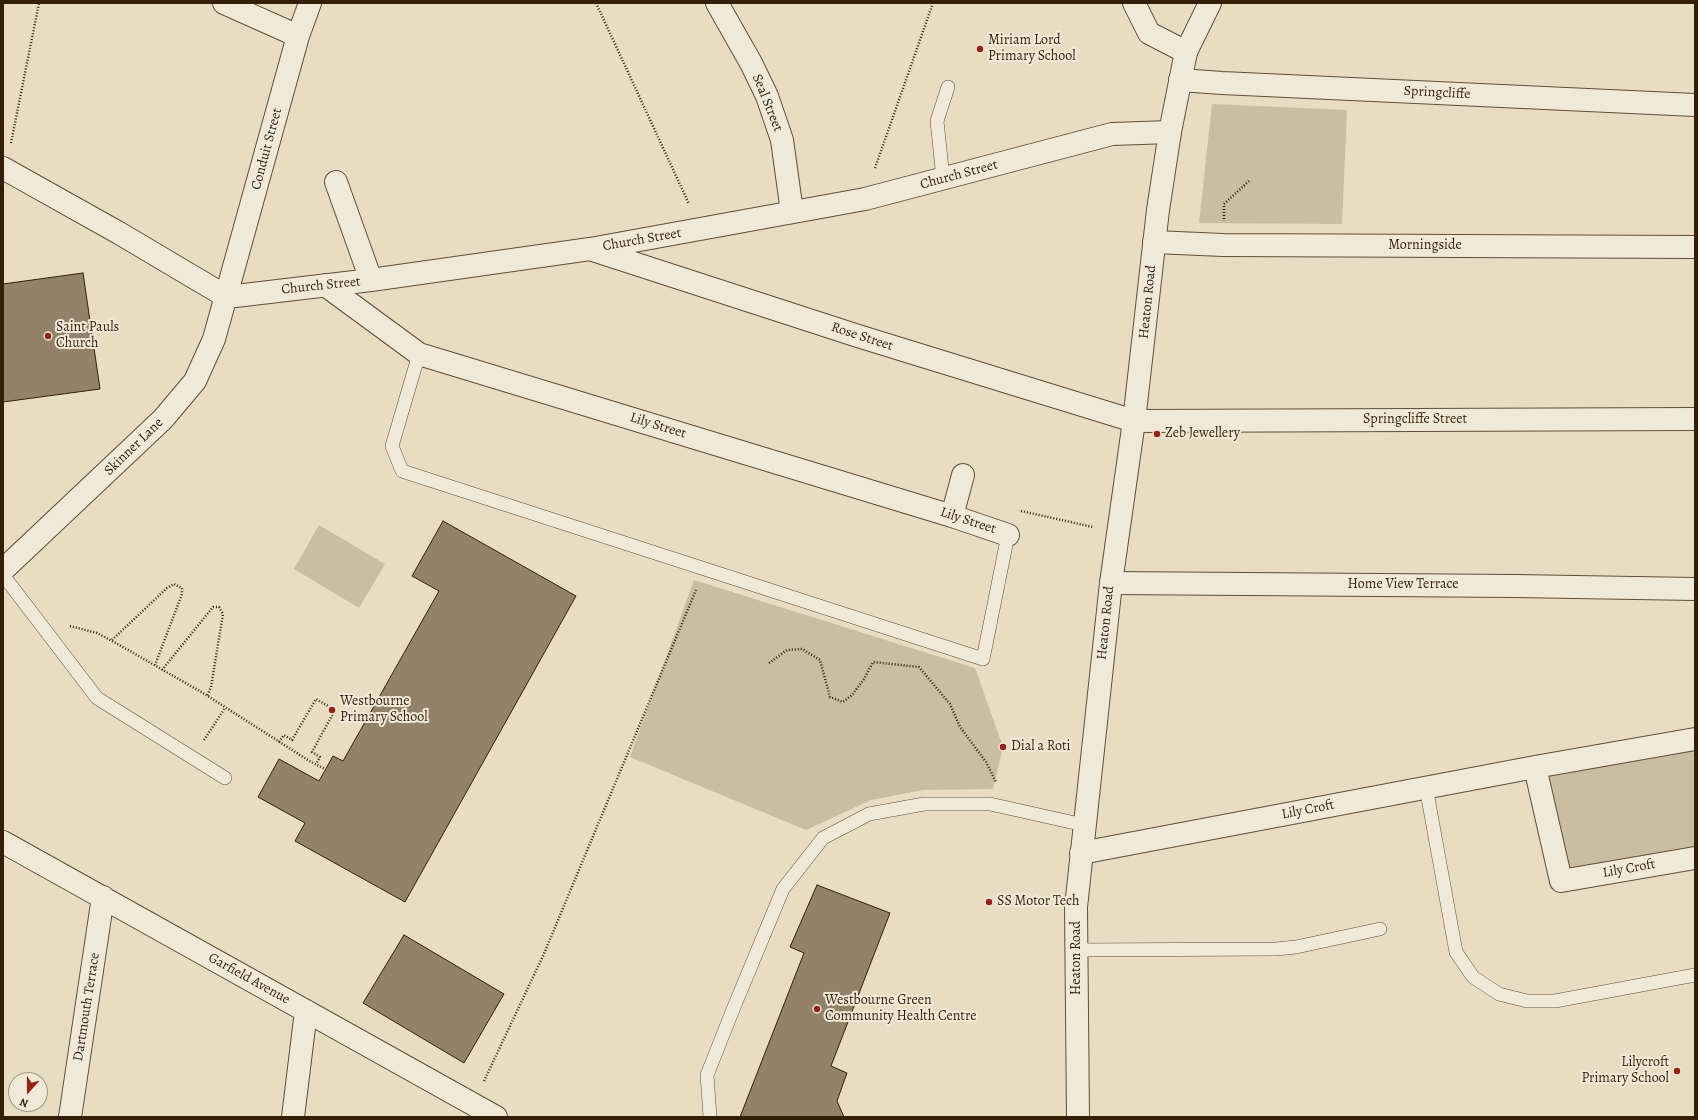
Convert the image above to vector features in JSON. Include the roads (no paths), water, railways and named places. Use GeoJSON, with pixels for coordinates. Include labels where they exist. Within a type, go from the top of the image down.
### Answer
{"type":"FeatureCollection","features":[{"type":"Feature","properties":{"kind":"street"},"geometry":{"type":"LineString","coordinates":[[224,3],[298,36]]}},
{"type":"Feature","properties":{"kind":"street","name":"Conduit Street"},"geometry":{"type":"LineString","coordinates":[[227,296],[298,36],[310,3]]}},
{"type":"Feature","properties":{"kind":"street","name":"Seal Street"},"geometry":{"type":"LineString","coordinates":[[717,3],[751,63],[766,96],[782,140],[792,212]]}},
{"type":"Feature","properties":{"kind":"street"},"geometry":{"type":"LineString","coordinates":[[1134,3],[1149,33],[1186,52]]}},
{"type":"Feature","properties":{"kind":"street"},"geometry":{"type":"LineString","coordinates":[[1170,132],[1186,52],[1210,3]]}},
{"type":"Feature","properties":{"kind":"street","name":"Springcliffe"},"geometry":{"type":"LineString","coordinates":[[1180,80],[1695,105]]}},
{"type":"Feature","properties":{"kind":"street","name":"Church Street"},"geometry":{"type":"LineString","coordinates":[[227,296],[372,280],[590,249],[864,199],[1112,134],[1170,132]]}},
{"type":"Feature","properties":{"kind":"street","name":"Heaton Road"},"geometry":{"type":"LineString","coordinates":[[1078,1117],[1076,906],[1111,583],[1134,421],[1154,242],[1170,132]]}},
{"type":"Feature","properties":{"kind":"street"},"geometry":{"type":"LineString","coordinates":[[4,169],[119,233],[227,296]]}},
{"type":"Feature","properties":{"kind":"street"},"geometry":{"type":"LineString","coordinates":[[336,182],[372,280]]}},
{"type":"Feature","properties":{"kind":"street","name":"Morningside"},"geometry":{"type":"LineString","coordinates":[[1154,242],[1223,246],[1695,247]]}},
{"type":"Feature","properties":{"kind":"street","name":"Rose Street"},"geometry":{"type":"LineString","coordinates":[[590,249],[858,336],[1134,421]]}},
{"type":"Feature","properties":{"kind":"street","name":"Lily Street"},"geometry":{"type":"LineString","coordinates":[[325,285],[419,354],[952,516],[1008,535]]}},
{"type":"Feature","properties":{"kind":"street","name":"Skinner Lane"},"geometry":{"type":"LineString","coordinates":[[3,570],[163,419],[195,381],[214,339],[227,296]]}},
{"type":"Feature","properties":{"kind":"street","name":"Springcliffe Street"},"geometry":{"type":"LineString","coordinates":[[1134,421],[1695,419]]}},
{"type":"Feature","properties":{"kind":"street"},"geometry":{"type":"LineString","coordinates":[[952,516],[963,474]]}},
{"type":"Feature","properties":{"kind":"street","name":"Home View Terrace"},"geometry":{"type":"LineString","coordinates":[[1111,583],[1695,589]]}},
{"type":"Feature","properties":{"kind":"street","name":"Lily Croft"},"geometry":{"type":"LineString","coordinates":[[1082,853],[1426,787],[1695,740]]}},
{"type":"Feature","properties":{"kind":"street","name":"Lily Croft"},"geometry":{"type":"LineString","coordinates":[[1535,767],[1561,881],[1695,858]]}},
{"type":"Feature","properties":{"kind":"street","name":"Garfield Avenue"},"geometry":{"type":"LineString","coordinates":[[3,842],[496,1117]]}},
{"type":"Feature","properties":{"kind":"street","name":"Dartmouth Terrace"},"geometry":{"type":"LineString","coordinates":[[70,1117],[103,897]]}},
{"type":"Feature","properties":{"kind":"street"},"geometry":{"type":"LineString","coordinates":[[293,1117],[306,1011]]}},
{"type":"Feature","properties":{"kind":"lane"},"geometry":{"type":"LineString","coordinates":[[943,179],[938,121],[948,87]]}},
{"type":"Feature","properties":{"kind":"lane"},"geometry":{"type":"LineString","coordinates":[[419,354],[392,446],[402,471],[982,659],[1008,535]]}},
{"type":"Feature","properties":{"kind":"lane"},"geometry":{"type":"LineString","coordinates":[[3,575],[97,698],[226,778]]}},
{"type":"Feature","properties":{"kind":"lane"},"geometry":{"type":"LineString","coordinates":[[1426,787],[1456,952],[1473,977],[1499,994],[1527,1001],[1556,1001],[1695,976]]}},
{"type":"Feature","properties":{"kind":"lane"},"geometry":{"type":"LineString","coordinates":[[710,1117],[707,1075],[731,1015],[783,889],[823,838],[869,814],[924,804],[990,804],[1084,825]]}},
{"type":"Feature","properties":{"kind":"lane"},"geometry":{"type":"LineString","coordinates":[[1077,950],[1276,950],[1380,929]]}},
{"type":"Feature","properties":{"kind":"place","name":"Miriam Lord Primary School"},"geometry":{"type":"Point","coordinates":[980,49]}},
{"type":"Feature","properties":{"kind":"place","name":"Saint Pauls Church"},"geometry":{"type":"Point","coordinates":[48,336]}},
{"type":"Feature","properties":{"kind":"place","name":"Zeb Jewellery"},"geometry":{"type":"Point","coordinates":[1157,434]}},
{"type":"Feature","properties":{"kind":"place","name":"Westbourne Primary School"},"geometry":{"type":"Point","coordinates":[332,710]}},
{"type":"Feature","properties":{"kind":"place","name":"Dial a Roti"},"geometry":{"type":"Point","coordinates":[1003,747]}},
{"type":"Feature","properties":{"kind":"place","name":"SS Motor Tech"},"geometry":{"type":"Point","coordinates":[989,902]}},
{"type":"Feature","properties":{"kind":"place","name":"Westbourne Green Community Health Centre"},"geometry":{"type":"Point","coordinates":[817,1009]}},
{"type":"Feature","properties":{"kind":"place","name":"Lilycroft Primary School"},"geometry":{"type":"Point","coordinates":[1677,1071]}}]}
